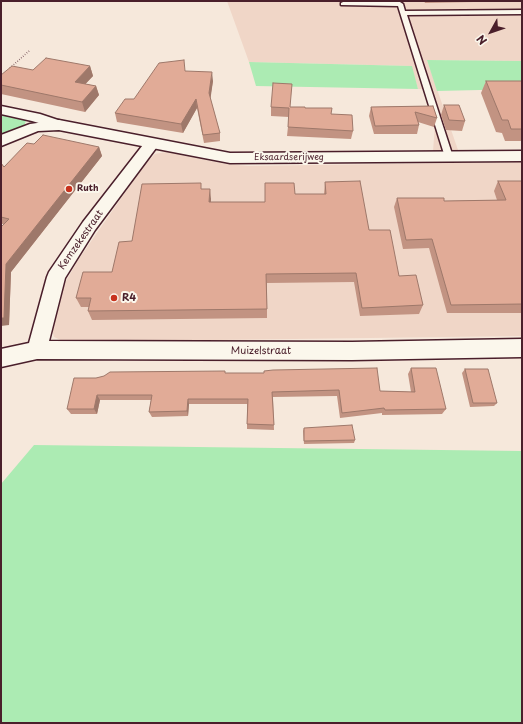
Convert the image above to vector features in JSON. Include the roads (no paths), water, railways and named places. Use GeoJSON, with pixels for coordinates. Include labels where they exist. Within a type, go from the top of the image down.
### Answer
{"type":"FeatureCollection","features":[{"type":"Feature","properties":{"kind":"street","name":"Eksaardserijweg"},"geometry":{"type":"LineString","coordinates":[[1,110],[35,117],[60,125],[151,144],[230,158],[522,156]]}},
{"type":"Feature","properties":{"kind":"street","name":"Eksaardserijweg"},"geometry":{"type":"LineString","coordinates":[[1,141],[36,127],[60,125]]}},
{"type":"Feature","properties":{"kind":"street","name":"Kemzekestraat"},"geometry":{"type":"LineString","coordinates":[[37,350],[56,277],[89,226],[151,144]]}},
{"type":"Feature","properties":{"kind":"street","name":"Muizelstraat"},"geometry":{"type":"LineString","coordinates":[[1,358],[37,350],[352,351],[522,348]]}},
{"type":"Feature","properties":{"kind":"lane"},"geometry":{"type":"LineString","coordinates":[[343,4],[400,4],[449,157]]}},
{"type":"Feature","properties":{"kind":"lane"},"geometry":{"type":"LineString","coordinates":[[403,13],[522,12]]}},
{"type":"Feature","properties":{"kind":"place","name":"Ruth"},"geometry":{"type":"Point","coordinates":[69,189]}},
{"type":"Feature","properties":{"kind":"place","name":"R4"},"geometry":{"type":"Point","coordinates":[114,298]}}]}
